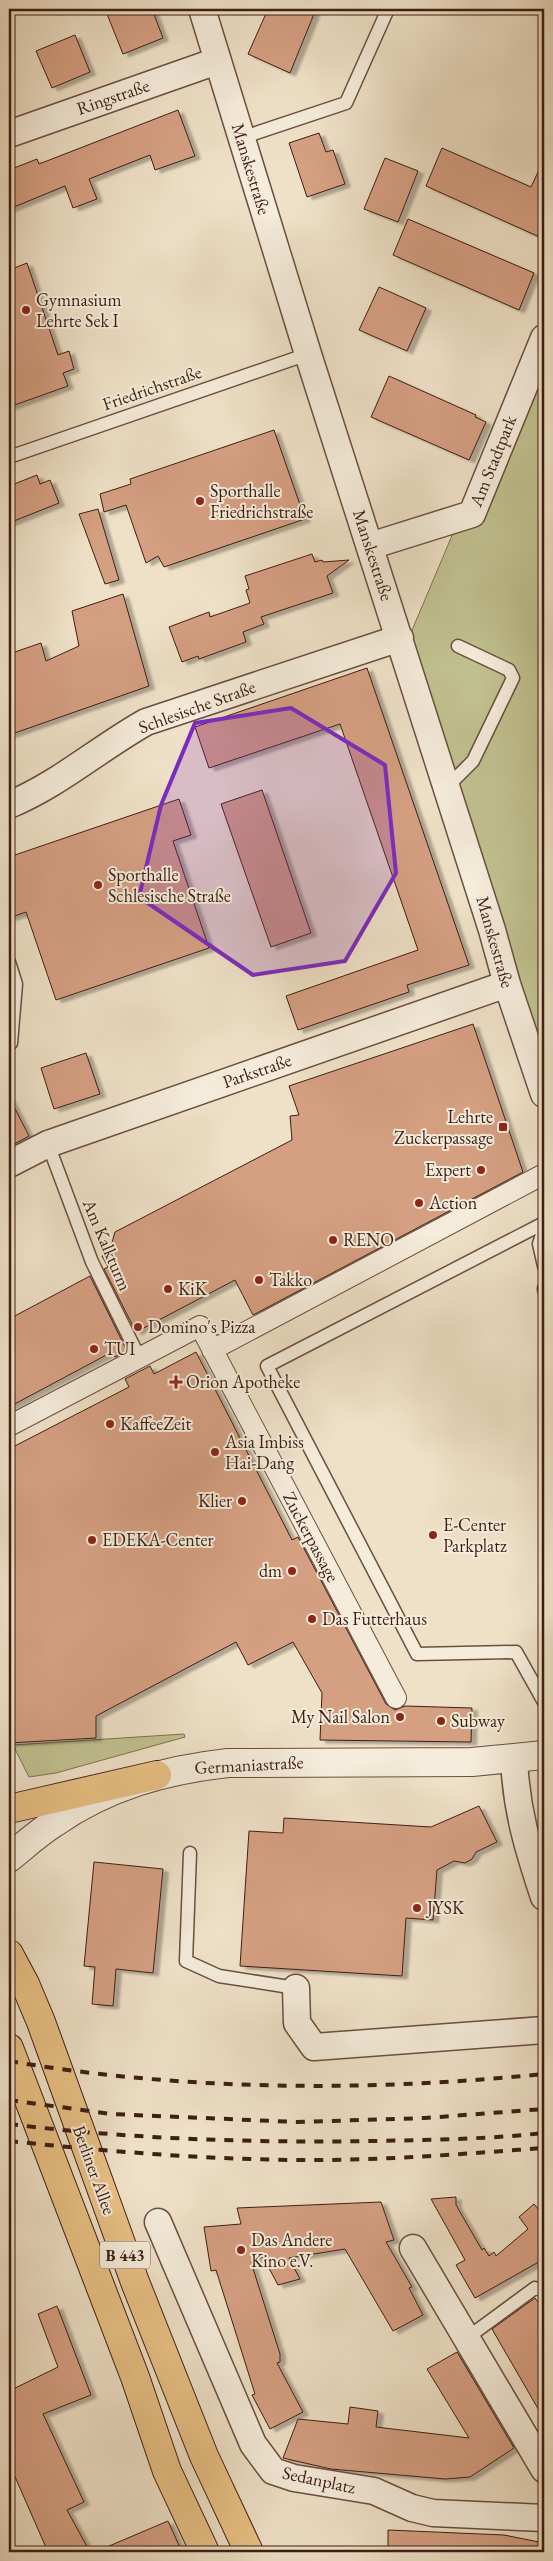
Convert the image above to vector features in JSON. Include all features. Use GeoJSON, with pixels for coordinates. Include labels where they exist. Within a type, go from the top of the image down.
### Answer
{"type":"FeatureCollection","features":[{"type":"Feature","properties":{"kind":"main road"},"geometry":{"type":"LineString","coordinates":[[9,1809],[157,1774]]}},
{"type":"Feature","properties":{"kind":"main road","name":"Berliner Allee"},"geometry":{"type":"LineString","coordinates":[[9,1954],[25,1984],[41,2022],[135,2282],[204,2456],[249,2552]]}},
{"type":"Feature","properties":{"kind":"main road","name":"Berliner Allee"},"geometry":{"type":"LineString","coordinates":[[9,2048],[135,2377],[167,2471],[205,2552]]}},
{"type":"Feature","properties":{"kind":"street","name":"Manskestraße"},"geometry":{"type":"LineString","coordinates":[[210,11],[217,61],[308,354],[492,930],[507,984],[544,1094]]}},
{"type":"Feature","properties":{"kind":"street","name":"Ringstraße"},"geometry":{"type":"LineString","coordinates":[[9,134],[217,61]]}},
{"type":"Feature","properties":{"kind":"street","name":"Am Stadtpark"},"geometry":{"type":"LineString","coordinates":[[370,546],[472,514],[544,338]]}},
{"type":"Feature","properties":{"kind":"street","name":"Schlesische Straße"},"geometry":{"type":"LineString","coordinates":[[9,805],[61,780],[118,738],[146,722],[400,638]]}},
{"type":"Feature","properties":{"kind":"street","name":"Parkstraße"},"geometry":{"type":"LineString","coordinates":[[9,1164],[48,1144],[507,984]]}},
{"type":"Feature","properties":{"kind":"street"},"geometry":{"type":"LineString","coordinates":[[212,1350],[544,1174]]}},
{"type":"Feature","properties":{"kind":"street","name":"Zuckerpassage"},"geometry":{"type":"LineString","coordinates":[[9,1426],[200,1326],[396,1698]]}},
{"type":"Feature","properties":{"kind":"street","name":"Germaniastraße"},"geometry":{"type":"LineString","coordinates":[[9,1858],[75,1809],[102,1795],[157,1774],[228,1763],[472,1762],[544,1755]]}},
{"type":"Feature","properties":{"kind":"street"},"geometry":{"type":"LineString","coordinates":[[514,1758],[515,1792],[526,1844],[544,1897]]}},
{"type":"Feature","properties":{"kind":"street"},"geometry":{"type":"LineString","coordinates":[[296,1988],[297,2022],[314,2047],[544,2030]]}},
{"type":"Feature","properties":{"kind":"street","name":"Sedanplatz"},"geometry":{"type":"LineString","coordinates":[[158,2222],[253,2444],[273,2470],[294,2478],[374,2491],[412,2508],[433,2512],[544,2518]]}},
{"type":"Feature","properties":{"kind":"street"},"geometry":{"type":"LineString","coordinates":[[413,2248],[544,2469]]}},
{"type":"Feature","properties":{"kind":"lane"},"geometry":{"type":"LineString","coordinates":[[241,138],[346,103],[388,9]]}},
{"type":"Feature","properties":{"kind":"lane","name":"Friedrichstraße"},"geometry":{"type":"LineString","coordinates":[[9,457],[308,354]]}},
{"type":"Feature","properties":{"kind":"lane"},"geometry":{"type":"LineString","coordinates":[[447,788],[473,761],[513,678],[509,670],[458,646]]}},
{"type":"Feature","properties":{"kind":"lane"},"geometry":{"type":"LineString","coordinates":[[9,962],[16,984],[11,1042]]}},
{"type":"Feature","properties":{"kind":"lane","name":"Am Kalkturm"},"geometry":{"type":"LineString","coordinates":[[48,1144],[92,1262],[139,1357]]}},
{"type":"Feature","properties":{"kind":"lane"},"geometry":{"type":"LineString","coordinates":[[544,1223],[267,1366],[417,1654],[516,1652],[544,1702]]}},
{"type":"Feature","properties":{"kind":"lane"},"geometry":{"type":"LineString","coordinates":[[544,1228],[539,1244],[544,1266]]}},
{"type":"Feature","properties":{"kind":"lane"},"geometry":{"type":"LineString","coordinates":[[190,1853],[186,1961],[219,1976],[296,1988]]}},
{"type":"Feature","properties":{"kind":"lane"},"geometry":{"type":"LineString","coordinates":[[467,2338],[535,2288],[544,2290]]}},
{"type":"Feature","properties":{"kind":"highlighted area"},"geometry":{"type":"Polygon","coordinates":[[[291,708],[385,765],[396,873],[345,961],[253,975],[139,897],[161,805],[195,723],[291,708]]]}},
{"type":"Feature","properties":{"kind":"green space"},"geometry":{"type":"Polygon","coordinates":[[[544,318],[544,1063],[407,642],[544,318]]]}},
{"type":"Feature","properties":{"kind":"green space"},"geometry":{"type":"Polygon","coordinates":[[[184,1734],[185,1737],[56,1773],[29,1777],[13,1745],[184,1734]]]}},
{"type":"Feature","properties":{"kind":"building"},"geometry":{"type":"Polygon","coordinates":[[[105,9],[152,9],[163,38],[123,54],[105,9]]]}},
{"type":"Feature","properties":{"kind":"building"},"geometry":{"type":"Polygon","coordinates":[[[268,9],[316,9],[290,73],[248,54],[268,9]]]}},
{"type":"Feature","properties":{"kind":"building"},"geometry":{"type":"Polygon","coordinates":[[[75,35],[90,72],[52,88],[36,51],[75,35]]]}},
{"type":"Feature","properties":{"kind":"building"},"geometry":{"type":"Polygon","coordinates":[[[178,110],[195,156],[155,170],[150,155],[89,179],[97,199],[73,208],[65,186],[9,209],[9,170],[37,159],[39,164],[178,110]]]}},
{"type":"Feature","properties":{"kind":"building"},"geometry":{"type":"Polygon","coordinates":[[[319,133],[326,152],[333,150],[345,184],[307,197],[289,143],[319,133]]]}},
{"type":"Feature","properties":{"kind":"building"},"geometry":{"type":"Polygon","coordinates":[[[442,148],[531,187],[544,159],[544,239],[426,186],[442,148]]]}},
{"type":"Feature","properties":{"kind":"building"},"geometry":{"type":"Polygon","coordinates":[[[385,158],[418,171],[398,222],[364,209],[385,158]]]}},
{"type":"Feature","properties":{"kind":"building"},"geometry":{"type":"Polygon","coordinates":[[[408,219],[534,273],[519,310],[393,255],[408,219]]]}},
{"type":"Feature","properties":{"kind":"building","name":"Gymnasium Lehrte Sek I"},"geometry":{"type":"Polygon","coordinates":[[[27,263],[58,355],[69,351],[74,369],[63,373],[68,386],[9,407],[9,270],[27,263]]]}},
{"type":"Feature","properties":{"kind":"building"},"geometry":{"type":"Polygon","coordinates":[[[379,287],[426,308],[407,351],[359,330],[379,287]]]}},
{"type":"Feature","properties":{"kind":"building"},"geometry":{"type":"Polygon","coordinates":[[[389,376],[476,415],[475,417],[486,422],[469,460],[371,417],[389,376]]]}},
{"type":"Feature","properties":{"kind":"building","name":"Sporthalle Friedrichstraße"},"geometry":{"type":"Polygon","coordinates":[[[274,430],[305,519],[164,567],[158,556],[146,563],[126,505],[104,512],[100,494],[131,484],[130,479],[274,430]]]}},
{"type":"Feature","properties":{"kind":"building"},"geometry":{"type":"Polygon","coordinates":[[[37,475],[40,484],[50,480],[59,503],[9,523],[9,486],[37,475]]]}},
{"type":"Feature","properties":{"kind":"building"},"geometry":{"type":"Polygon","coordinates":[[[98,509],[119,580],[105,584],[79,514],[98,509]]]}},
{"type":"Feature","properties":{"kind":"building"},"geometry":{"type":"Polygon","coordinates":[[[312,554],[315,562],[322,560],[323,562],[349,560],[327,576],[333,593],[261,617],[264,624],[243,632],[246,642],[199,659],[198,656],[182,662],[169,627],[209,612],[210,617],[250,603],[246,590],[249,589],[245,576],[312,554]]]}},
{"type":"Feature","properties":{"kind":"building"},"geometry":{"type":"Polygon","coordinates":[[[123,594],[149,686],[9,735],[9,654],[41,643],[46,661],[79,646],[72,611],[123,594]]]}},
{"type":"Feature","properties":{"kind":"building"},"geometry":{"type":"Polygon","coordinates":[[[367,668],[469,965],[407,985],[409,992],[298,1030],[286,996],[418,950],[340,724],[209,768],[195,727],[367,668]]]}},
{"type":"Feature","properties":{"kind":"building"},"geometry":{"type":"Polygon","coordinates":[[[262,790],[311,933],[271,947],[221,804],[262,790]]]}},
{"type":"Feature","properties":{"kind":"building","name":"Sporthalle Schlesische Straße"},"geometry":{"type":"Polygon","coordinates":[[[179,799],[191,835],[173,841],[209,948],[56,1000],[26,912],[9,918],[9,857],[179,799]]]}},
{"type":"Feature","properties":{"kind":"building"},"geometry":{"type":"Polygon","coordinates":[[[473,1024],[523,1172],[253,1315],[235,1280],[136,1332],[104,1269],[108,1267],[102,1256],[109,1253],[115,1232],[292,1140],[290,1116],[299,1115],[289,1086],[473,1024]]]}},
{"type":"Feature","properties":{"kind":"building"},"geometry":{"type":"Polygon","coordinates":[[[86,1053],[100,1094],[54,1109],[41,1068],[86,1053]]]}},
{"type":"Feature","properties":{"kind":"building"},"geometry":{"type":"Polygon","coordinates":[[[9,1097],[29,1136],[9,1147],[9,1097]]]}},
{"type":"Feature","properties":{"kind":"building"},"geometry":{"type":"Polygon","coordinates":[[[90,1276],[127,1351],[115,1357],[112,1352],[9,1407],[9,1319],[90,1276]]]}},
{"type":"Feature","properties":{"kind":"building"},"geometry":{"type":"Polygon","coordinates":[[[196,1352],[292,1540],[298,1537],[386,1704],[395,1710],[405,1706],[472,1708],[471,1742],[320,1740],[322,1693],[293,1642],[248,1665],[236,1642],[96,1716],[96,1738],[9,1743],[9,1449],[129,1387],[125,1379],[150,1366],[154,1374],[196,1352]]]}},
{"type":"Feature","properties":{"kind":"building"},"geometry":{"type":"Polygon","coordinates":[[[479,1806],[497,1842],[476,1852],[472,1859],[465,1863],[454,1861],[437,1870],[433,1920],[406,1918],[402,1976],[240,1966],[249,1831],[283,1833],[284,1818],[431,1827],[479,1806]]]}},
{"type":"Feature","properties":{"kind":"building"},"geometry":{"type":"Polygon","coordinates":[[[94,1862],[163,1869],[153,1973],[116,1969],[113,2006],[92,2004],[95,1967],[84,1966],[94,1862]]]}},
{"type":"Feature","properties":{"kind":"building"},"geometry":{"type":"Polygon","coordinates":[[[456,2197],[456,2205],[482,2250],[484,2248],[489,2256],[494,2252],[496,2256],[528,2229],[519,2217],[534,2204],[544,2216],[544,2259],[475,2298],[456,2265],[465,2260],[431,2199],[456,2197]]]}},
{"type":"Feature","properties":{"kind":"building"},"geometry":{"type":"Polygon","coordinates":[[[381,2202],[394,2240],[386,2242],[412,2287],[409,2288],[423,2315],[393,2331],[345,2249],[289,2258],[300,2279],[278,2285],[263,2257],[251,2262],[280,2354],[280,2362],[277,2363],[303,2412],[270,2429],[252,2395],[255,2394],[216,2270],[211,2271],[204,2227],[241,2224],[237,2208],[381,2202]]]}},
{"type":"Feature","properties":{"kind":"building"},"geometry":{"type":"Polygon","coordinates":[[[535,2298],[544,2310],[544,2419],[492,2329],[535,2298]]]}},
{"type":"Feature","properties":{"kind":"building"},"geometry":{"type":"Polygon","coordinates":[[[57,2306],[91,2395],[43,2414],[84,2502],[67,2510],[90,2552],[48,2552],[9,2463],[9,2391],[58,2367],[38,2314],[57,2306]]]}},
{"type":"Feature","properties":{"kind":"building"},"geometry":{"type":"Polygon","coordinates":[[[457,2352],[514,2448],[470,2477],[445,2479],[331,2469],[283,2458],[298,2419],[348,2424],[350,2407],[378,2411],[376,2427],[469,2438],[427,2369],[457,2352]]]}},
{"type":"Feature","properties":{"kind":"building"},"geometry":{"type":"Polygon","coordinates":[[[168,2521],[182,2552],[95,2552],[142,2532],[168,2521]]]}},
{"type":"Feature","properties":{"kind":"building"},"geometry":{"type":"Polygon","coordinates":[[[388,2530],[504,2535],[544,2543],[544,2552],[388,2552],[388,2530]]]}},
{"type":"Feature","properties":{"kind":"railway"},"geometry":{"type":"LineString","coordinates":[[9,2061],[75,2071],[142,2078],[276,2086],[410,2084],[544,2074]]}},
{"type":"Feature","properties":{"kind":"railway"},"geometry":{"type":"LineString","coordinates":[[9,2100],[111,2114],[297,2122],[425,2118],[544,2109]]}},
{"type":"Feature","properties":{"kind":"railway"},"geometry":{"type":"LineString","coordinates":[[9,2124],[191,2139],[283,2141],[438,2140],[544,2133]]}},
{"type":"Feature","properties":{"kind":"railway"},"geometry":{"type":"LineString","coordinates":[[9,2141],[152,2154],[295,2160],[451,2155],[544,2148]]}},
{"type":"Feature","properties":{"kind":"place","name":"Gymnasium Lehrte Sek I"},"geometry":{"type":"Point","coordinates":[26,310]}},
{"type":"Feature","properties":{"kind":"place","name":"Sporthalle Friedrichstraße"},"geometry":{"type":"Point","coordinates":[200,501]}},
{"type":"Feature","properties":{"kind":"place","name":"Sporthalle Schlesische Straße"},"geometry":{"type":"Point","coordinates":[98,885]}},
{"type":"Feature","properties":{"kind":"place","name":"Lehrte Zuckerpassage"},"geometry":{"type":"Point","coordinates":[503,1127]}},
{"type":"Feature","properties":{"kind":"place","name":"Expert"},"geometry":{"type":"Point","coordinates":[481,1170]}},
{"type":"Feature","properties":{"kind":"place","name":"Action"},"geometry":{"type":"Point","coordinates":[419,1203]}},
{"type":"Feature","properties":{"kind":"place","name":"RENO"},"geometry":{"type":"Point","coordinates":[333,1240]}},
{"type":"Feature","properties":{"kind":"place","name":"Takko"},"geometry":{"type":"Point","coordinates":[259,1280]}},
{"type":"Feature","properties":{"kind":"place","name":"KiK"},"geometry":{"type":"Point","coordinates":[168,1289]}},
{"type":"Feature","properties":{"kind":"place","name":"Domino's Pizza"},"geometry":{"type":"Point","coordinates":[138,1327]}},
{"type":"Feature","properties":{"kind":"place","name":"TUI"},"geometry":{"type":"Point","coordinates":[94,1349]}},
{"type":"Feature","properties":{"kind":"place","name":"Orion Apotheke"},"geometry":{"type":"Point","coordinates":[176,1382]}},
{"type":"Feature","properties":{"kind":"place","name":"KaffeeZeit"},"geometry":{"type":"Point","coordinates":[110,1424]}},
{"type":"Feature","properties":{"kind":"place","name":"Asia Imbiss Hai-Dang"},"geometry":{"type":"Point","coordinates":[215,1452]}},
{"type":"Feature","properties":{"kind":"place","name":"Klier"},"geometry":{"type":"Point","coordinates":[242,1501]}},
{"type":"Feature","properties":{"kind":"place","name":"E-Center Parkplatz"},"geometry":{"type":"Point","coordinates":[433,1535]}},
{"type":"Feature","properties":{"kind":"place","name":"EDEKA-Center"},"geometry":{"type":"Point","coordinates":[92,1540]}},
{"type":"Feature","properties":{"kind":"place","name":"dm"},"geometry":{"type":"Point","coordinates":[292,1571]}},
{"type":"Feature","properties":{"kind":"place","name":"Das Futterhaus"},"geometry":{"type":"Point","coordinates":[312,1619]}},
{"type":"Feature","properties":{"kind":"place","name":"My Nail Salon"},"geometry":{"type":"Point","coordinates":[400,1717]}},
{"type":"Feature","properties":{"kind":"place","name":"Subway"},"geometry":{"type":"Point","coordinates":[441,1721]}},
{"type":"Feature","properties":{"kind":"place","name":"JYSK"},"geometry":{"type":"Point","coordinates":[417,1908]}},
{"type":"Feature","properties":{"kind":"place","name":"Das Andere Kino e.V."},"geometry":{"type":"Point","coordinates":[241,2250]}}]}
